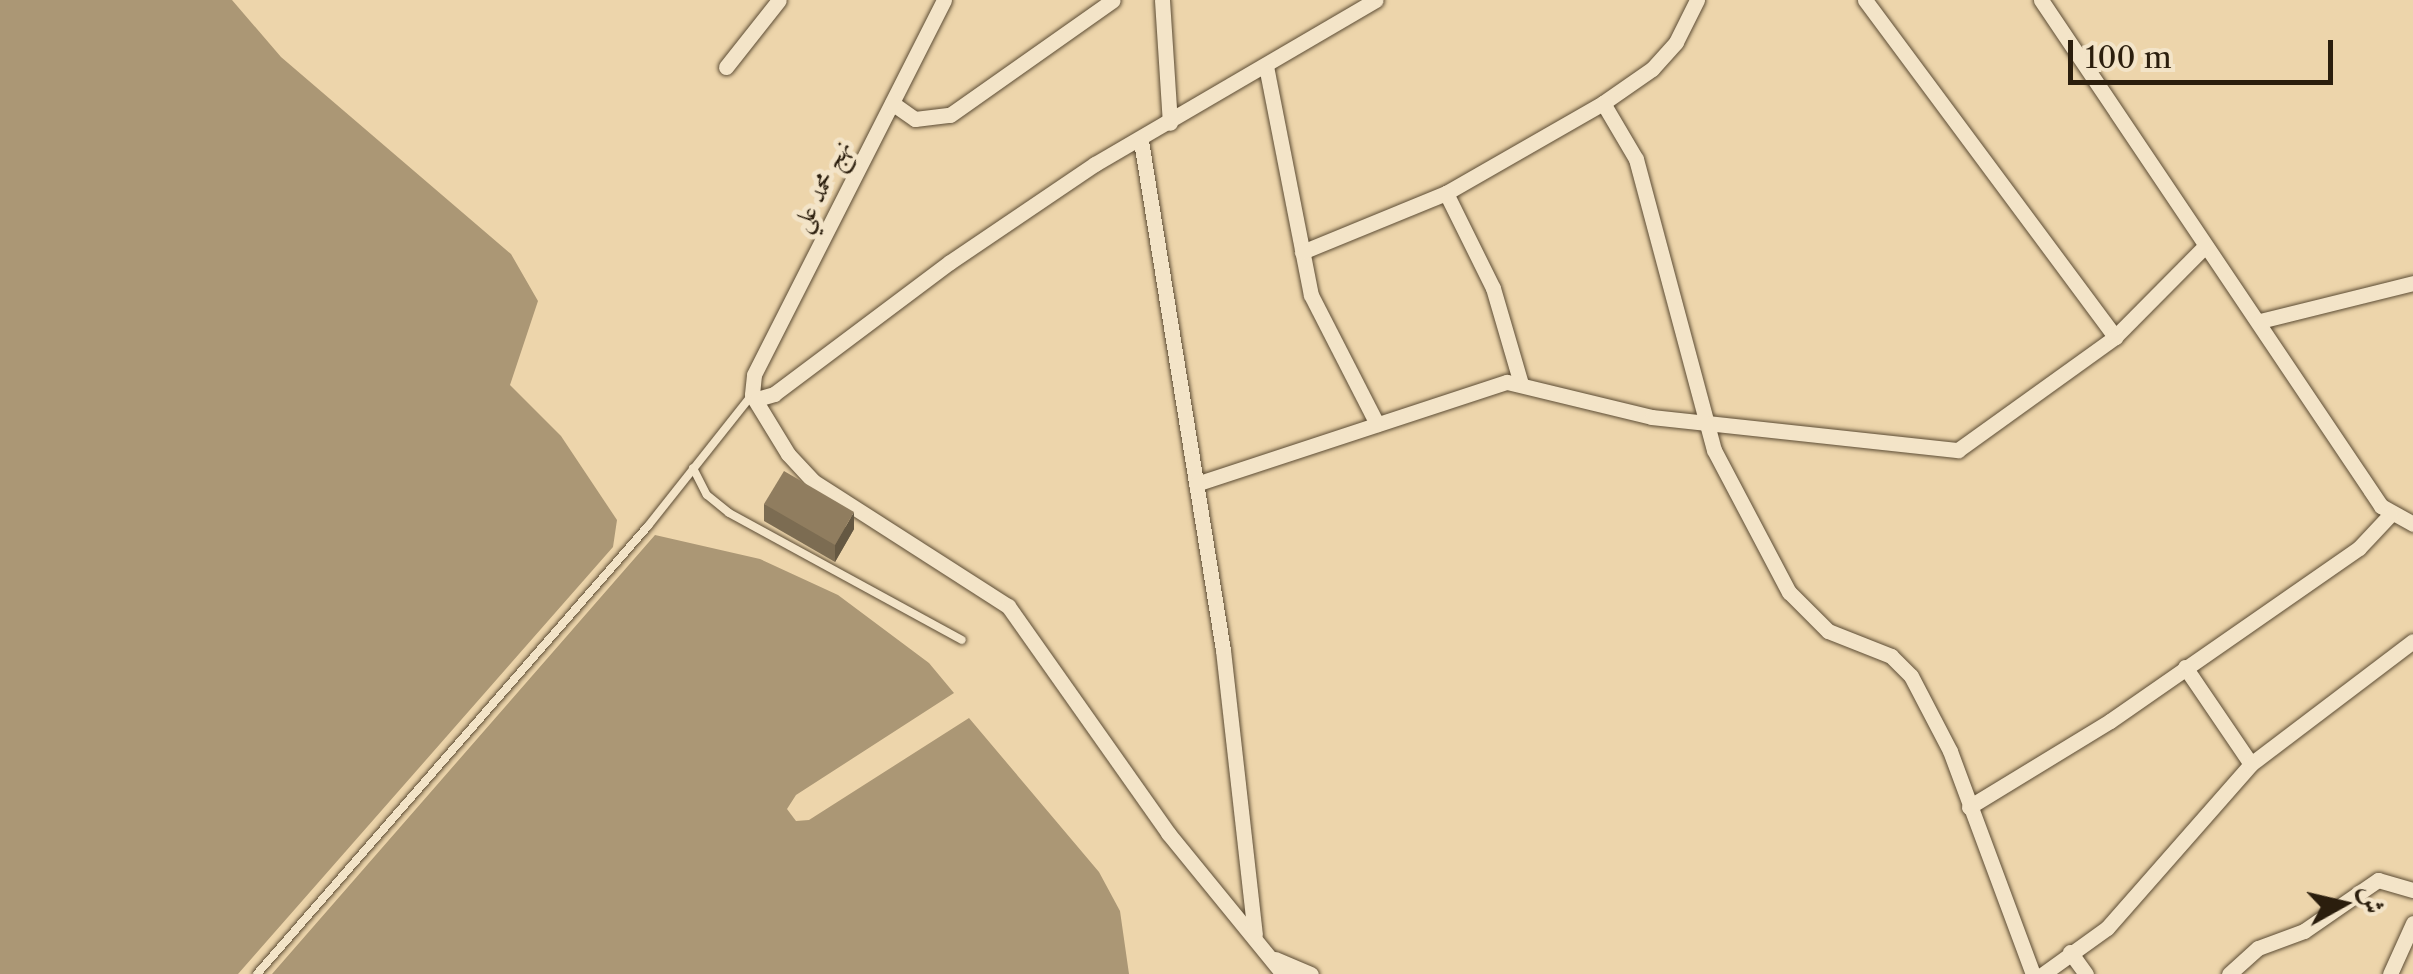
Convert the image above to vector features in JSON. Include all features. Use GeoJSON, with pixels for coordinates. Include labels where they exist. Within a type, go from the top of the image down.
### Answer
{"type":"FeatureCollection","features":[{"type":"Feature","properties":{"kind":"street"},"geometry":{"type":"LineString","coordinates":[[726,67],[779,0]]}},
{"type":"Feature","properties":{"kind":"street","name":"نهج محمد علي"},"geometry":{"type":"LineString","coordinates":[[755,397],[754,375],[944,0]]}},
{"type":"Feature","properties":{"kind":"street"},"geometry":{"type":"LineString","coordinates":[[892,103],[915,119],[950,115],[1113,0]]}},
{"type":"Feature","properties":{"kind":"street"},"geometry":{"type":"LineString","coordinates":[[1162,0],[1170,123]]}},
{"type":"Feature","properties":{"kind":"street"},"geometry":{"type":"LineString","coordinates":[[1283,974],[1275,959],[1168,833],[1008,606],[821,488],[788,454],[755,397],[774,394],[1011,219],[1376,0]]}},
{"type":"Feature","properties":{"kind":"street"},"geometry":{"type":"LineString","coordinates":[[1864,0],[2115,337]]}},
{"type":"Feature","properties":{"kind":"street"},"geometry":{"type":"LineString","coordinates":[[2041,0],[2390,515],[2413,524]]}},
{"type":"Feature","properties":{"kind":"street"},"geometry":{"type":"LineString","coordinates":[[1302,252],[1446,194],[1603,103],[1652,69],[1676,42],[1694,1]]}},
{"type":"Feature","properties":{"kind":"street"},"geometry":{"type":"LineString","coordinates":[[1266,66],[1302,252],[1330,344],[1377,424]]}},
{"type":"Feature","properties":{"kind":"street"},"geometry":{"type":"LineString","coordinates":[[1603,103],[1636,159],[1714,450],[1789,592],[1828,631],[1891,656],[1906,669],[1950,751],[2032,974]]}},
{"type":"Feature","properties":{"kind":"street"},"geometry":{"type":"LineString","coordinates":[[1141,141],[1223,650],[1255,936]]}},
{"type":"Feature","properties":{"kind":"street"},"geometry":{"type":"LineString","coordinates":[[1446,194],[1493,288],[1521,384]]}},
{"type":"Feature","properties":{"kind":"street"},"geometry":{"type":"LineString","coordinates":[[1196,484],[1484,386],[1521,384],[1652,417],[1705,419],[1958,450],[2115,337],[2205,246]]}},
{"type":"Feature","properties":{"kind":"street"},"geometry":{"type":"LineString","coordinates":[[2260,321],[2413,283]]}},
{"type":"Feature","properties":{"kind":"street"},"geometry":{"type":"LineString","coordinates":[[1969,807],[2185,668],[2359,548],[2390,515]]}},
{"type":"Feature","properties":{"kind":"street"},"geometry":{"type":"LineString","coordinates":[[2043,974],[2126,908],[2251,764],[2413,641]]}},
{"type":"Feature","properties":{"kind":"street"},"geometry":{"type":"LineString","coordinates":[[2185,668],[2251,764]]}},
{"type":"Feature","properties":{"kind":"street"},"geometry":{"type":"LineString","coordinates":[[2229,974],[2258,948],[2304,931],[2378,880],[2413,890]]}},
{"type":"Feature","properties":{"kind":"street"},"geometry":{"type":"LineString","coordinates":[[2390,974],[2413,923]]}},
{"type":"Feature","properties":{"kind":"street"},"geometry":{"type":"LineString","coordinates":[[2070,952],[2086,974]]}},
{"type":"Feature","properties":{"kind":"street"},"geometry":{"type":"LineString","coordinates":[[1275,959],[1311,974]]}},
{"type":"Feature","properties":{"kind":"lane"},"geometry":{"type":"LineString","coordinates":[[257,974],[755,397]]}},
{"type":"Feature","properties":{"kind":"lane"},"geometry":{"type":"LineString","coordinates":[[693,468],[707,495],[729,514],[962,640]]}},
{"type":"Feature","properties":{"kind":"shaded area"},"geometry":{"type":"Polygon","coordinates":[[[0,0],[232,0],[281,57],[511,254],[538,301],[510,385],[561,436],[617,520],[613,547],[238,974],[0,974],[0,0]]]}},
{"type":"Feature","properties":{"kind":"shaded area"},"geometry":{"type":"Polygon","coordinates":[[[655,535],[760,559],[838,595],[929,663],[954,693],[796,795],[787,809],[796,821],[809,820],[969,718],[1099,872],[1120,911],[1129,974],[272,974],[655,535]]]}},
{"type":"Feature","properties":{"kind":"building"},"geometry":{"type":"Polygon","coordinates":[[[784,471],[854,512],[835,545],[764,504],[784,471]]]}}]}
